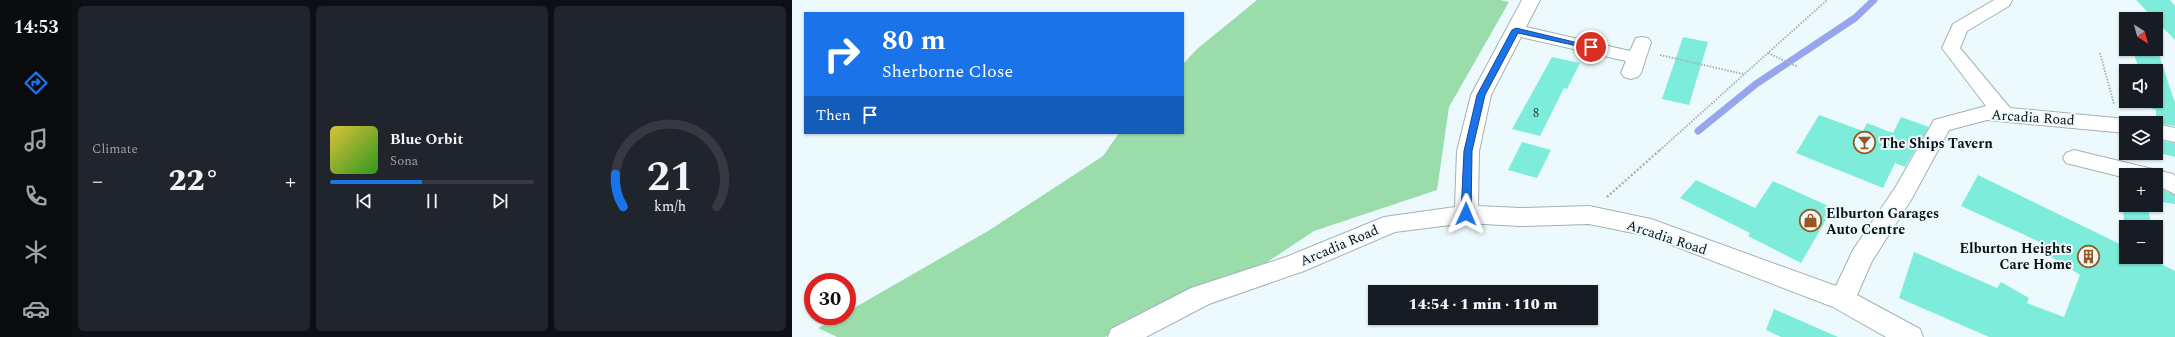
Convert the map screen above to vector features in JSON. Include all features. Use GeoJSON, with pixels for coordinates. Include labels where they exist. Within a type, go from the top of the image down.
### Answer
{"type":"FeatureCollection","features":[{"type":"Feature","properties":{"kind":"street"},"geometry":{"type":"LineString","coordinates":[[1466,214],[1468,151],[1481,95],[1531,0]]}},
{"type":"Feature","properties":{"kind":"street"},"geometry":{"type":"LineString","coordinates":[[2003,0],[2003,2],[1959,28],[1951,48],[2003,114]]}},
{"type":"Feature","properties":{"kind":"street"},"geometry":{"type":"LineString","coordinates":[[1516,30],[1636,58]]}},
{"type":"Feature","properties":{"kind":"street","name":"Arcadia Road"},"geometry":{"type":"LineString","coordinates":[[1136,333],[1200,296],[1295,264],[1392,223],[1466,214],[1520,217],[1589,215],[1650,228],[1842,299],[1862,257],[1903,194],[1941,125],[1988,113],[2119,125]]}},
{"type":"Feature","properties":{"kind":"street"},"geometry":{"type":"LineString","coordinates":[[2163,132],[2175,135]]}},
{"type":"Feature","properties":{"kind":"street"},"geometry":{"type":"LineString","coordinates":[[2074,158],[2119,168]]}},
{"type":"Feature","properties":{"kind":"street"},"geometry":{"type":"LineString","coordinates":[[2163,179],[2175,186]]}},
{"type":"Feature","properties":{"kind":"street"},"geometry":{"type":"LineString","coordinates":[[1842,299],[1908,337]]}},
{"type":"Feature","properties":{"kind":"path"},"geometry":{"type":"LineString","coordinates":[[1589,215],[1827,0]]}},
{"type":"Feature","properties":{"kind":"path"},"geometry":{"type":"LineString","coordinates":[[1636,58],[1651,53],[1744,74]]}},
{"type":"Feature","properties":{"kind":"path"},"geometry":{"type":"LineString","coordinates":[[1768,53],[1798,67]]}},
{"type":"Feature","properties":{"kind":"path"},"geometry":{"type":"LineString","coordinates":[[2100,53],[2119,116]]}},
{"type":"Feature","properties":{"kind":"green space"},"geometry":{"type":"Polygon","coordinates":[[[1257,0],[1500,0],[1509,2],[1449,107],[1437,190],[1314,231],[1266,263],[1139,318],[1105,337],[837,337],[818,328],[824,325],[856,325],[856,307],[988,231],[1103,156],[1118,134],[1184,134],[1184,63],[1197,49],[1257,0]]]}},
{"type":"Feature","properties":{"kind":"building"},"geometry":{"type":"Polygon","coordinates":[[[2136,0],[2170,0],[2175,6],[2175,40],[2163,28],[2163,12],[2148,12],[2136,0]]]}},
{"type":"Feature","properties":{"kind":"building"},"geometry":{"type":"Polygon","coordinates":[[[1683,37],[1708,42],[1689,105],[1662,99],[1683,37]]]}},
{"type":"Feature","properties":{"kind":"building"},"geometry":{"type":"Polygon","coordinates":[[[2135,56],[2159,56],[2162,64],[2137,64],[2135,56]]]}},
{"type":"Feature","properties":{"kind":"building"},"geometry":{"type":"Polygon","coordinates":[[[1552,57],[1580,63],[1567,89],[1564,88],[1540,136],[1512,129],[1552,57]]]}},
{"type":"Feature","properties":{"kind":"building"},"geometry":{"type":"Polygon","coordinates":[[[2163,67],[2175,103],[2175,126],[2163,124],[2163,116],[2156,116],[2156,110],[2150,108],[2163,108],[2163,67]]]}},
{"type":"Feature","properties":{"kind":"building","name":"The Ships Tavern"},"geometry":{"type":"Polygon","coordinates":[[[1819,115],[1863,131],[1867,123],[1893,133],[1901,117],[1929,127],[1905,167],[1895,163],[1883,188],[1796,153],[1819,115]]]}},
{"type":"Feature","properties":{"kind":"building"},"geometry":{"type":"Polygon","coordinates":[[[2163,141],[2175,143],[2175,157],[2163,154],[2163,141]]]}},
{"type":"Feature","properties":{"kind":"building"},"geometry":{"type":"Polygon","coordinates":[[[1522,142],[1551,150],[1537,178],[1508,170],[1522,142]]]}},
{"type":"Feature","properties":{"kind":"building","name":"Elburton Heights Care Home"},"geometry":{"type":"Polygon","coordinates":[[[1978,175],[2119,244],[2119,264],[2161,264],[2175,271],[2175,337],[1989,337],[1899,298],[1914,252],[1997,288],[2001,282],[2029,298],[2027,303],[2064,317],[2080,275],[2048,255],[2042,243],[1961,206],[1978,175]]]}},
{"type":"Feature","properties":{"kind":"building","name":"Elburton Garages Auto Centre"},"geometry":{"type":"Polygon","coordinates":[[[1696,180],[1755,208],[1773,181],[1833,208],[1801,263],[1748,236],[1750,233],[1680,198],[1696,180]]]}},
{"type":"Feature","properties":{"kind":"building"},"geometry":{"type":"Polygon","coordinates":[[[2163,190],[2175,195],[2175,204],[2163,202],[2163,190]]]}},
{"type":"Feature","properties":{"kind":"building"},"geometry":{"type":"Polygon","coordinates":[[[2123,212],[2149,212],[2150,220],[2124,220],[2123,212]]]}},
{"type":"Feature","properties":{"kind":"building"},"geometry":{"type":"Polygon","coordinates":[[[1774,309],[1838,337],[1781,337],[1766,330],[1774,309]]]}},
{"type":"Feature","properties":{"kind":"waterway"},"geometry":{"type":"LineString","coordinates":[[1698,131],[1756,84],[1855,18],[1874,0]]}},
{"type":"Feature","properties":{"kind":"place","name":"The Ships Tavern"},"geometry":{"type":"Point","coordinates":[1864,143]}},
{"type":"Feature","properties":{"kind":"place","name":"Elburton Garages Auto Centre"},"geometry":{"type":"Point","coordinates":[1810,221]}},
{"type":"Feature","properties":{"kind":"place","name":"Elburton Heights Care Home"},"geometry":{"type":"Point","coordinates":[2088,256]}},
{"type":"Feature","properties":{"kind":"route"},"geometry":{"type":"LineString","coordinates":[[1466,214],[1468,151],[1481,95],[1516,30],[1591,47]]}}]}
